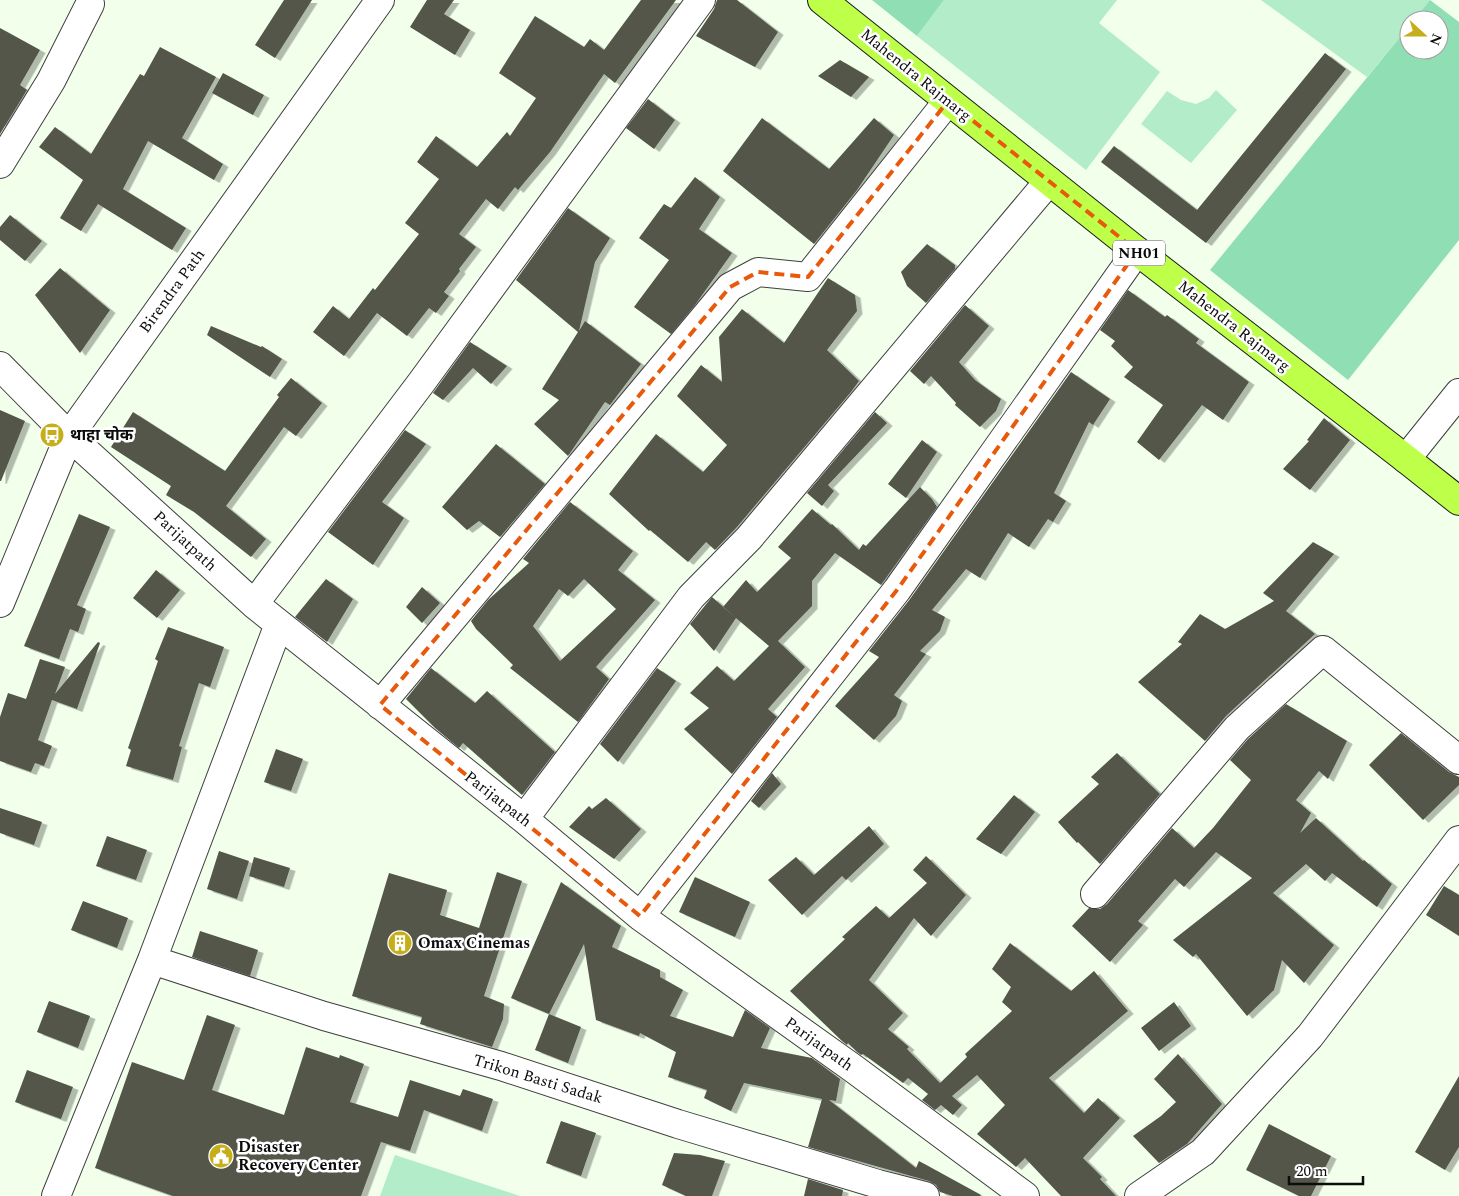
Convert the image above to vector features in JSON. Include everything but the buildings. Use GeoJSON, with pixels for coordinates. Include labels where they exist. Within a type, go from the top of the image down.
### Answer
{"type":"FeatureCollection","features":[{"type":"Feature","properties":{"kind":"highway","name":"Mahendra Rajmarg"},"geometry":{"type":"LineString","coordinates":[[822,0],[1049,182],[1406,458],[1459,502]]}},
{"type":"Feature","properties":{"kind":"street","name":"Birendra Path"},"geometry":{"type":"LineString","coordinates":[[0,603],[69,436],[380,0]]}},
{"type":"Feature","properties":{"kind":"street"},"geometry":{"type":"LineString","coordinates":[[254,604],[421,383],[700,0]]}},
{"type":"Feature","properties":{"kind":"street"},"geometry":{"type":"LineString","coordinates":[[0,164],[51,81],[89,1]]}},
{"type":"Feature","properties":{"kind":"street"},"geometry":{"type":"LineString","coordinates":[[380,705],[730,287],[758,272],[808,277],[948,101]]}},
{"type":"Feature","properties":{"kind":"street"},"geometry":{"type":"LineString","coordinates":[[524,819],[691,597],[748,538],[1049,182]]}},
{"type":"Feature","properties":{"kind":"street"},"geometry":{"type":"LineString","coordinates":[[640,916],[897,590],[1137,251]]}},
{"type":"Feature","properties":{"kind":"street","name":"Parijatpath"},"geometry":{"type":"LineString","coordinates":[[0,366],[69,436],[254,604],[524,819],[640,916],[854,1069],[1025,1196]]}},
{"type":"Feature","properties":{"kind":"street"},"geometry":{"type":"LineString","coordinates":[[1406,458],[1459,393]]}},
{"type":"Feature","properties":{"kind":"street"},"geometry":{"type":"LineString","coordinates":[[56,1196],[152,960],[279,624]]}},
{"type":"Feature","properties":{"kind":"street"},"geometry":{"type":"LineString","coordinates":[[1095,894],[1237,728],[1323,650],[1459,760]]}},
{"type":"Feature","properties":{"kind":"street"},"geometry":{"type":"LineString","coordinates":[[1139,1196],[1203,1152],[1310,1036],[1459,840]]}},
{"type":"Feature","properties":{"kind":"street","name":"Trikon Basti Sadak"},"geometry":{"type":"LineString","coordinates":[[152,960],[324,1016],[501,1066],[678,1124],[878,1184],[925,1196]]}},
{"type":"Feature","properties":{"kind":"highlighted area"},"geometry":{"type":"Polygon","coordinates":[[[948,101],[1137,251],[897,590],[640,916],[380,705],[730,287],[758,272],[808,277],[948,101]]]}},
{"type":"Feature","properties":{"kind":"green space"},"geometry":{"type":"Polygon","coordinates":[[[872,0],[944,0],[917,36],[872,0]]]}},
{"type":"Feature","properties":{"kind":"green space"},"geometry":{"type":"Polygon","coordinates":[[[944,0],[1117,0],[1099,23],[1160,72],[1086,170],[917,36],[944,0]]]}},
{"type":"Feature","properties":{"kind":"green space"},"geometry":{"type":"Polygon","coordinates":[[[1261,0],[1430,0],[1422,10],[1399,10],[1399,38],[1367,77],[1261,0]]]}},
{"type":"Feature","properties":{"kind":"green space"},"geometry":{"type":"Polygon","coordinates":[[[1430,0],[1443,10],[1422,10],[1430,0]]]}},
{"type":"Feature","properties":{"kind":"green space"},"geometry":{"type":"Polygon","coordinates":[[[1449,14],[1459,22],[1459,240],[1348,380],[1210,270],[1399,38],[1399,60],[1449,60],[1449,14]]]}},
{"type":"Feature","properties":{"kind":"green space"},"geometry":{"type":"Polygon","coordinates":[[[1216,90],[1237,110],[1191,163],[1141,124],[1167,91],[1181,100],[1196,104],[1209,98],[1216,90]]]}},
{"type":"Feature","properties":{"kind":"green space"},"geometry":{"type":"Polygon","coordinates":[[[395,1155],[520,1196],[380,1196],[395,1155]]]}},
{"type":"Feature","properties":{"kind":"place","name":"थाहा चोक"},"geometry":{"type":"Point","coordinates":[52,435]}},
{"type":"Feature","properties":{"kind":"place","name":"Omax Cinemas"},"geometry":{"type":"Point","coordinates":[400,943]}},
{"type":"Feature","properties":{"kind":"place","name":"Disaster Recovery Center"},"geometry":{"type":"Point","coordinates":[221,1156]}}]}
